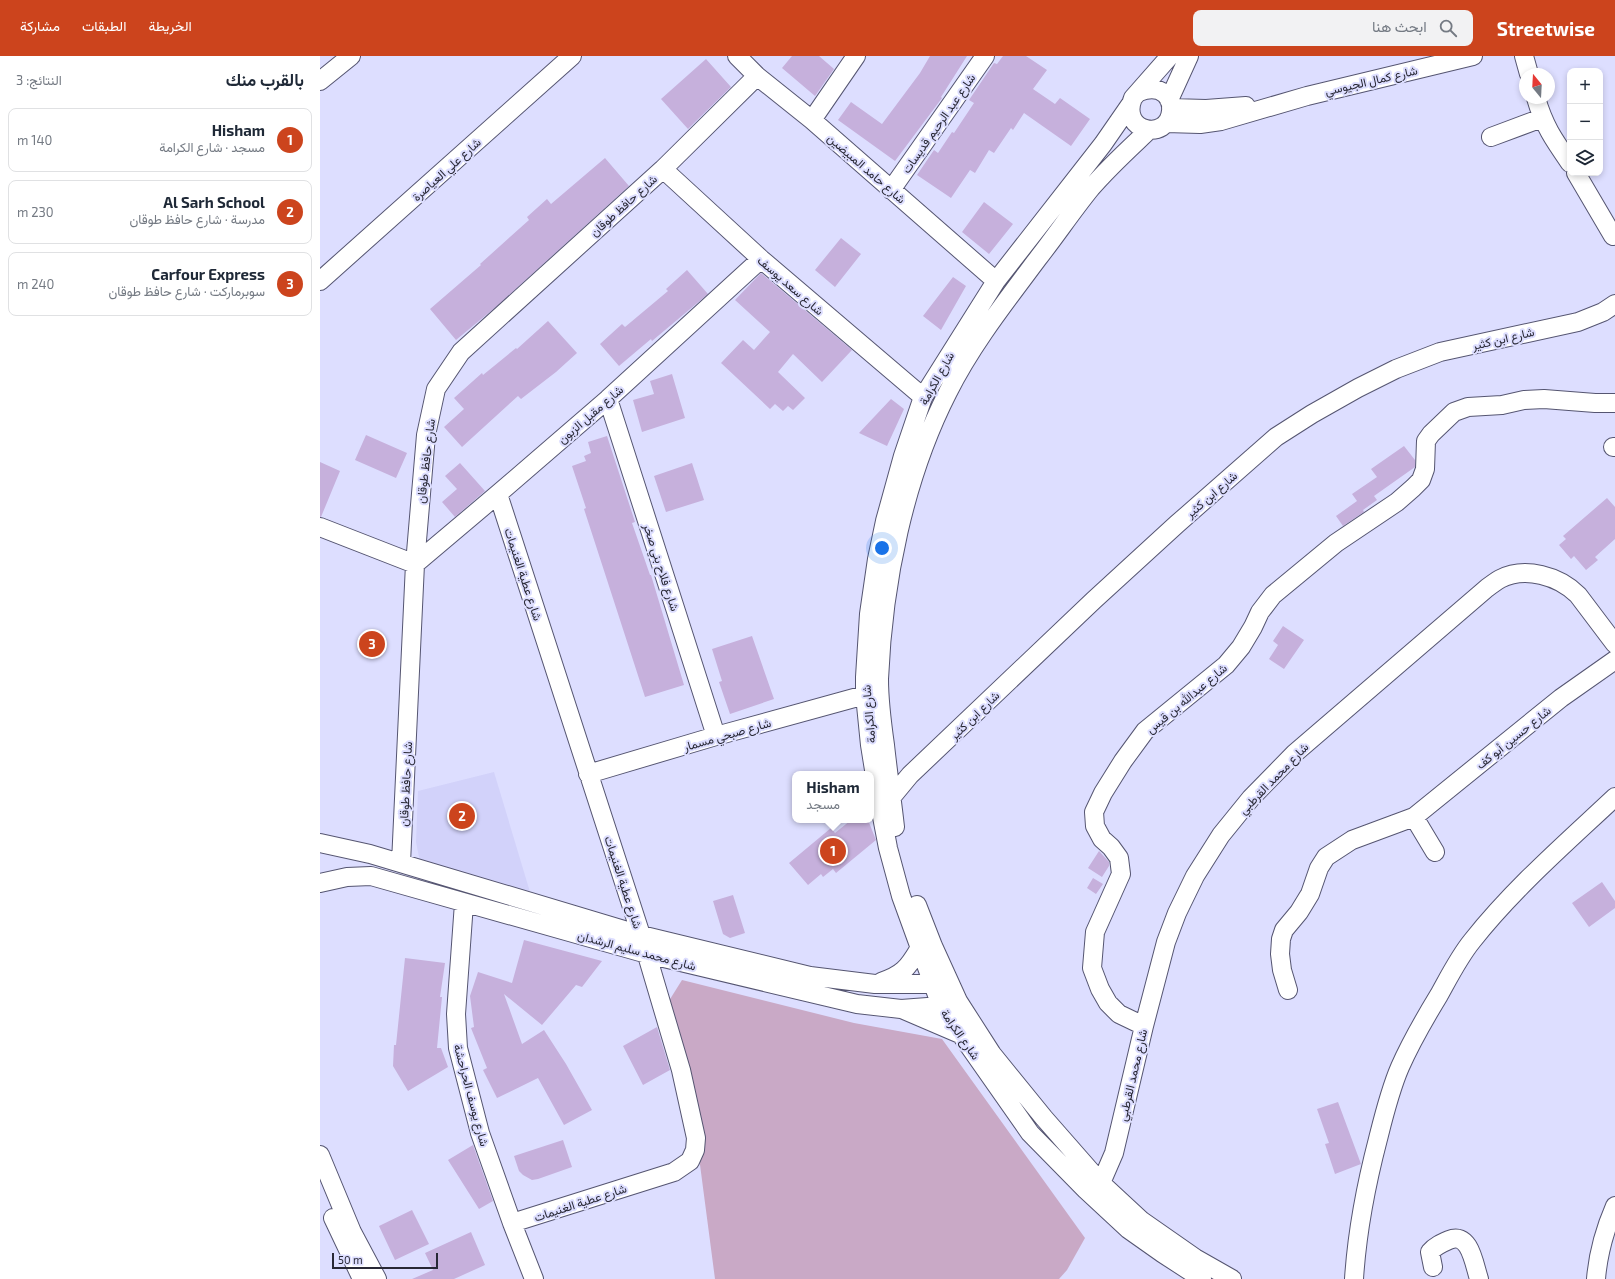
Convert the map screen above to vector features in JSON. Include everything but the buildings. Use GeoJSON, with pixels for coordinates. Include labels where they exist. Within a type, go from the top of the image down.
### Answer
{"type":"FeatureCollection","features":[{"type":"Feature","properties":{"kind":"street"},"geometry":{"type":"LineString","coordinates":[[320,81],[351,56]]}},
{"type":"Feature","properties":{"kind":"street","name":"شارع علي العياصرة"},"geometry":{"type":"LineString","coordinates":[[320,281],[572,56]]}},
{"type":"Feature","properties":{"kind":"street","name":"شارع حامد المبيضين"},"geometry":{"type":"LineString","coordinates":[[738,56],[757,76],[812,120],[996,281]]}},
{"type":"Feature","properties":{"kind":"street"},"geometry":{"type":"LineString","coordinates":[[812,120],[856,56]]}},
{"type":"Feature","properties":{"kind":"street","name":"شارع عبد الرحيم قديسات"},"geometry":{"type":"LineString","coordinates":[[891,190],[985,56]]}},
{"type":"Feature","properties":{"kind":"street","name":"شارع الكرامة"},"geometry":{"type":"LineString","coordinates":[[1170,56],[1134,99],[1103,144],[996,281],[923,397],[903,456],[885,521],[877,559],[869,614],[865,695],[870,745],[908,883],[933,946],[942,984],[941,1006],[1030,1133],[1086,1190],[1128,1228],[1162,1254],[1202,1279]]}},
{"type":"Feature","properties":{"kind":"street"},"geometry":{"type":"LineString","coordinates":[[1169,110],[1163,93],[1156,89],[1147,89],[1134,99],[1130,112],[1134,121],[1140,127],[1149,130],[1158,129],[1169,110],[1189,56]]}},
{"type":"Feature","properties":{"kind":"street","name":"شارع كمال الجيوسي"},"geometry":{"type":"LineString","coordinates":[[1169,110],[1200,124],[1221,121],[1307,96],[1472,56]]}},
{"type":"Feature","properties":{"kind":"street"},"geometry":{"type":"LineString","coordinates":[[1524,56],[1527,68]]}},
{"type":"Feature","properties":{"kind":"street","name":"شارع حافظ طوقان"},"geometry":{"type":"LineString","coordinates":[[401,863],[415,564],[426,435],[436,389],[461,352],[663,169],[757,76]]}},
{"type":"Feature","properties":{"kind":"street"},"geometry":{"type":"LineString","coordinates":[[1538,104],[1542,118],[1551,136],[1567,160]]}},
{"type":"Feature","properties":{"kind":"street"},"geometry":{"type":"LineString","coordinates":[[1491,137],[1542,118]]}},
{"type":"Feature","properties":{"kind":"street","name":"شارع الكرامة"},"geometry":{"type":"LineString","coordinates":[[1149,130],[1120,157],[1091,189],[1007,299],[967,359],[948,391],[922,451],[904,510],[884,617],[879,681],[888,848],[919,949],[942,984],[958,1001],[992,1054],[1044,1118],[1101,1183],[1142,1221],[1195,1258],[1232,1279]]}},
{"type":"Feature","properties":{"kind":"street","name":"شارع سعد يوسف"},"geometry":{"type":"LineString","coordinates":[[663,169],[761,259],[923,397]]}},
{"type":"Feature","properties":{"kind":"street"},"geometry":{"type":"LineString","coordinates":[[1578,176],[1614,236]]}},
{"type":"Feature","properties":{"kind":"street","name":"شارع مقبل الزبون"},"geometry":{"type":"LineString","coordinates":[[415,564],[608,399],[761,259]]}},
{"type":"Feature","properties":{"kind":"street","name":"شارع ابن كثير"},"geometry":{"type":"LineString","coordinates":[[885,799],[1094,600],[1177,524],[1276,437],[1312,414],[1358,388],[1440,352],[1578,322],[1603,312],[1615,304]]}},
{"type":"Feature","properties":{"kind":"street","name":"شارع فلاح بني صخر"},"geometry":{"type":"LineString","coordinates":[[608,399],[716,736]]}},
{"type":"Feature","properties":{"kind":"street","name":"شارع عبدالله بن قيس"},"geometry":{"type":"LineString","coordinates":[[1144,1026],[1119,1014],[1108,1003],[1100,989],[1092,968],[1095,932],[1121,874],[1119,858],[1111,846],[1102,839],[1095,826],[1094,812],[1103,793],[1123,761],[1145,731],[1226,665],[1241,647],[1260,612],[1273,595],[1336,543],[1397,502],[1421,480],[1426,469],[1426,441],[1431,434],[1454,412],[1468,407],[1502,405],[1524,400],[1544,399],[1615,403]]}},
{"type":"Feature","properties":{"kind":"street","name":"شارع عطية الغنيمات"},"geometry":{"type":"LineString","coordinates":[[498,494],[647,954],[681,1070],[696,1138],[695,1150],[690,1161],[674,1172],[512,1223]]}},
{"type":"Feature","properties":{"kind":"street"},"geometry":{"type":"LineString","coordinates":[[320,527],[415,564]]}},
{"type":"Feature","properties":{"kind":"street","name":"شارع محمد القرطبي"},"geometry":{"type":"LineString","coordinates":[[1101,1183],[1114,1152],[1166,942],[1177,913],[1195,876],[1221,835],[1251,798],[1295,753],[1487,588],[1501,578],[1523,573],[1539,574],[1555,579],[1572,589],[1578,595],[1615,644]]}},
{"type":"Feature","properties":{"kind":"street","name":"شارع حسين أبو كف"},"geometry":{"type":"LineString","coordinates":[[1288,990],[1282,970],[1280,954],[1281,939],[1284,930],[1299,912],[1310,894],[1319,868],[1326,857],[1352,840],[1414,817],[1561,698],[1615,660]]}},
{"type":"Feature","properties":{"kind":"street","name":"شارع صبحي مسمار"},"geometry":{"type":"LineString","coordinates":[[588,774],[716,736],[865,695]]}},
{"type":"Feature","properties":{"kind":"street"},"geometry":{"type":"LineString","coordinates":[[1354,1279],[1363,1204],[1384,1115],[1400,1068],[1416,1034],[1468,947],[1498,910],[1551,857],[1615,797]]}},
{"type":"Feature","properties":{"kind":"street"},"geometry":{"type":"LineString","coordinates":[[1414,817],[1435,852]]}},
{"type":"Feature","properties":{"kind":"street","name":"شارع محمد سليم الرشدان"},"geometry":{"type":"LineString","coordinates":[[320,843],[370,854],[641,935],[810,976],[875,984],[942,984]]}},
{"type":"Feature","properties":{"kind":"street","name":"شارع محمد سليم الرشدان"},"geometry":{"type":"LineString","coordinates":[[320,883],[347,877],[371,876],[647,954],[857,1004],[901,1009],[941,1006],[958,1001]]}},
{"type":"Feature","properties":{"kind":"street","name":"شارع يوسف الحراحشة"},"geometry":{"type":"LineString","coordinates":[[464,903],[456,1014],[458,1048],[480,1133],[512,1223],[534,1279]]}},
{"type":"Feature","properties":{"kind":"street"},"geometry":{"type":"LineString","coordinates":[[875,984],[894,978],[903,972],[911,964],[919,949]]}},
{"type":"Feature","properties":{"kind":"street"},"geometry":{"type":"LineString","coordinates":[[901,1009],[960,1034]]}},
{"type":"Feature","properties":{"kind":"street"},"geometry":{"type":"LineString","coordinates":[[320,1155],[352,1232],[377,1279]]}},
{"type":"Feature","properties":{"kind":"street"},"geometry":{"type":"LineString","coordinates":[[320,1188],[343,1242],[362,1279]]}},
{"type":"Feature","properties":{"kind":"street"},"geometry":{"type":"LineString","coordinates":[[1596,1279],[1603,1242],[1615,1206]]}},
{"type":"Feature","properties":{"kind":"street"},"geometry":{"type":"LineString","coordinates":[[1433,1267],[1430,1252],[1434,1248],[1456,1237],[1461,1238],[1467,1243],[1479,1279]]}},
{"type":"Feature","properties":{"kind":"shaded area"},"geometry":{"type":"Polygon","coordinates":[[[494,772],[530,892],[510,889],[421,867],[416,842],[418,791],[494,772]]]}},
{"type":"Feature","properties":{"kind":"shaded area"},"geometry":{"type":"Polygon","coordinates":[[[682,980],[854,1023],[942,1039],[1085,1238],[1067,1270],[1059,1279],[715,1279],[694,1119],[667,1004],[682,980]]]}},
{"type":"Feature","properties":{"kind":"place","name":"Carfour Express"},"geometry":{"type":"Point","coordinates":[372,644]}},
{"type":"Feature","properties":{"kind":"place","name":"Al Sarh School"},"geometry":{"type":"Point","coordinates":[462,816]}},
{"type":"Feature","properties":{"kind":"place","name":"Hisham"},"geometry":{"type":"Point","coordinates":[833,851]}}]}
